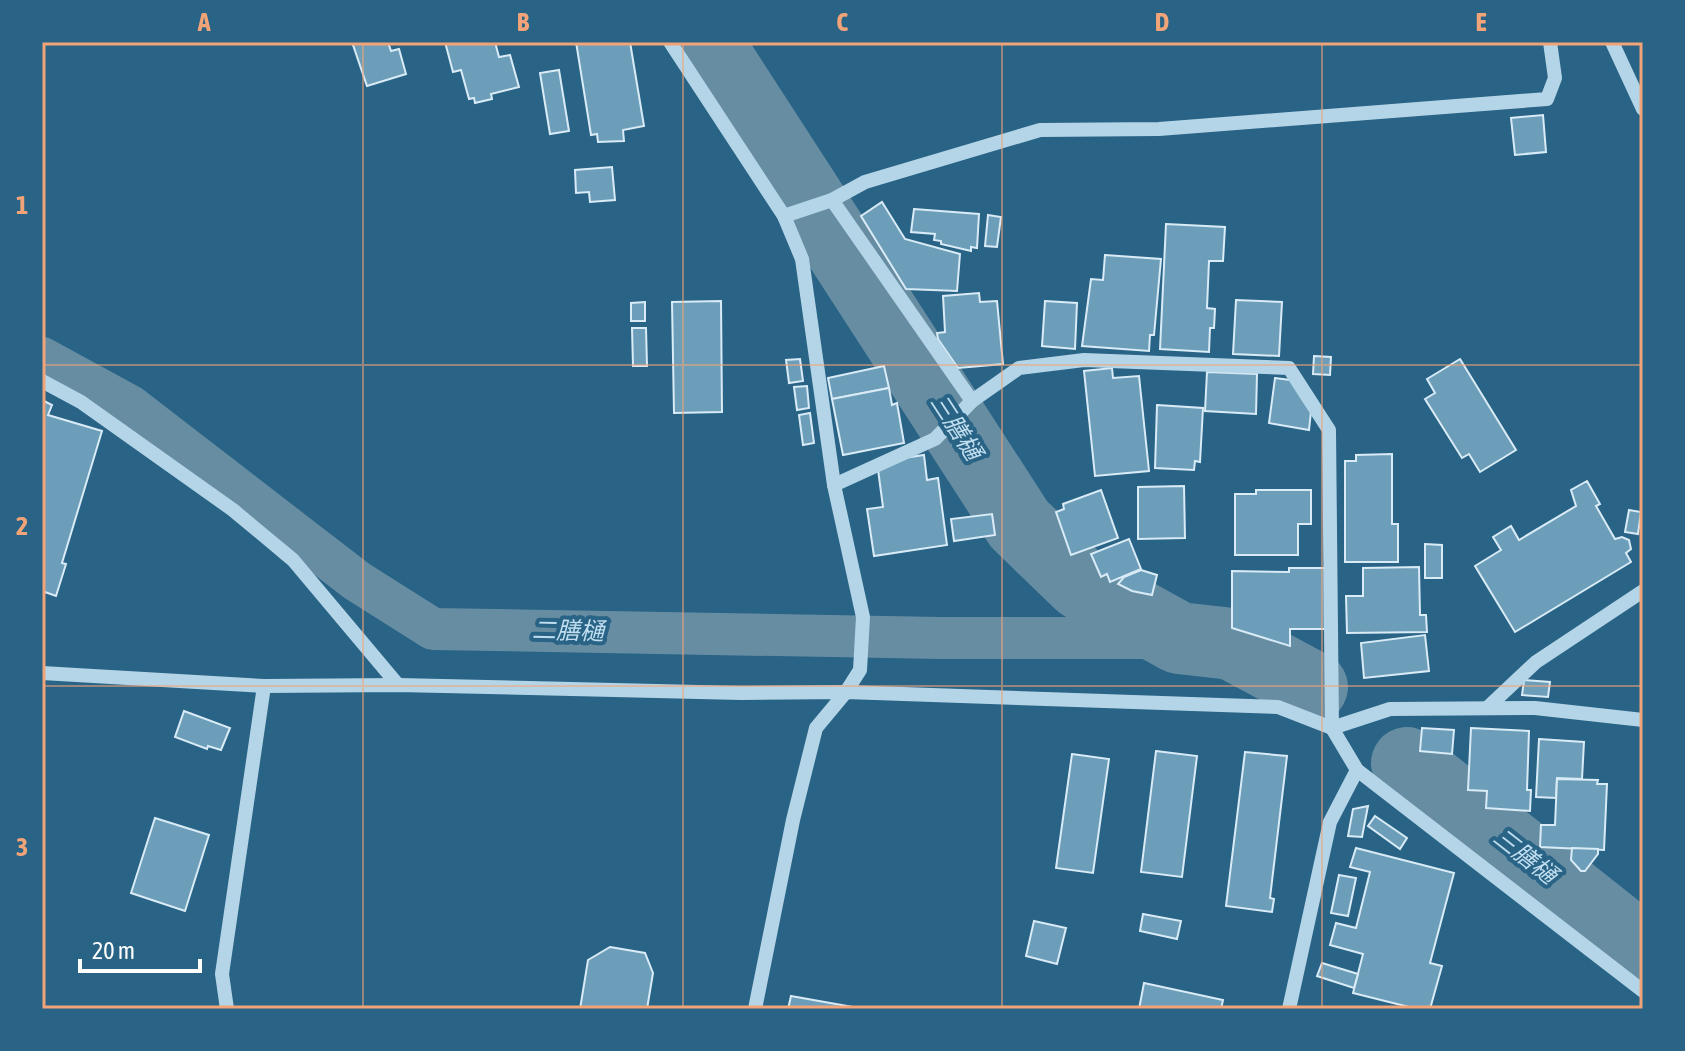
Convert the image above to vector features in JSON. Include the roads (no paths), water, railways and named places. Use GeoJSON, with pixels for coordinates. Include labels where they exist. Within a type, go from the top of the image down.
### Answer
{"type":"FeatureCollection","features":[{"type":"Feature","properties":{"kind":"street"},"geometry":{"type":"LineString","coordinates":[[670,42],[784,216],[802,259],[834,485],[863,617],[860,670],[816,728],[793,820],[755,1009]]}},
{"type":"Feature","properties":{"kind":"street"},"geometry":{"type":"LineString","coordinates":[[784,216],[832,200],[865,182],[1040,130],[1159,129],[1547,99],[1555,78],[1550,42]]}},
{"type":"Feature","properties":{"kind":"street"},"geometry":{"type":"LineString","coordinates":[[1612,42],[1643,109]]}},
{"type":"Feature","properties":{"kind":"street"},"geometry":{"type":"LineString","coordinates":[[832,200],[972,401]]}},
{"type":"Feature","properties":{"kind":"street"},"geometry":{"type":"LineString","coordinates":[[834,485],[935,439],[972,401],[1019,368],[1084,360],[1289,368],[1329,430],[1332,728],[1357,770],[1643,991]]}},
{"type":"Feature","properties":{"kind":"street"},"geometry":{"type":"LineString","coordinates":[[42,381],[81,402],[233,510],[293,560],[398,685]]}},
{"type":"Feature","properties":{"kind":"street"},"geometry":{"type":"LineString","coordinates":[[1487,708],[1536,662],[1643,591]]}},
{"type":"Feature","properties":{"kind":"street"},"geometry":{"type":"LineString","coordinates":[[42,673],[264,686],[846,692],[1278,707],[1332,728],[1390,709],[1535,708],[1643,720]]}},
{"type":"Feature","properties":{"kind":"street"},"geometry":{"type":"LineString","coordinates":[[227,1009],[222,974],[264,686]]}},
{"type":"Feature","properties":{"kind":"street"},"geometry":{"type":"LineString","coordinates":[[1289,1009],[1330,822],[1357,770]]}},
{"type":"Feature","properties":{"kind":"waterway","name":"三膳樋"},"geometry":{"type":"LineString","coordinates":[[707,42],[1019,524],[1081,584],[1179,638],[1232,644],[1312,687]]}},
{"type":"Feature","properties":{"kind":"waterway","name":"二膳樋"},"geometry":{"type":"LineString","coordinates":[[42,358],[130,406],[357,581],[433,629],[940,638],[1179,638]]}},
{"type":"Feature","properties":{"kind":"waterway","name":"三膳樋"},"geometry":{"type":"LineString","coordinates":[[1407,763],[1643,950]]}}]}
